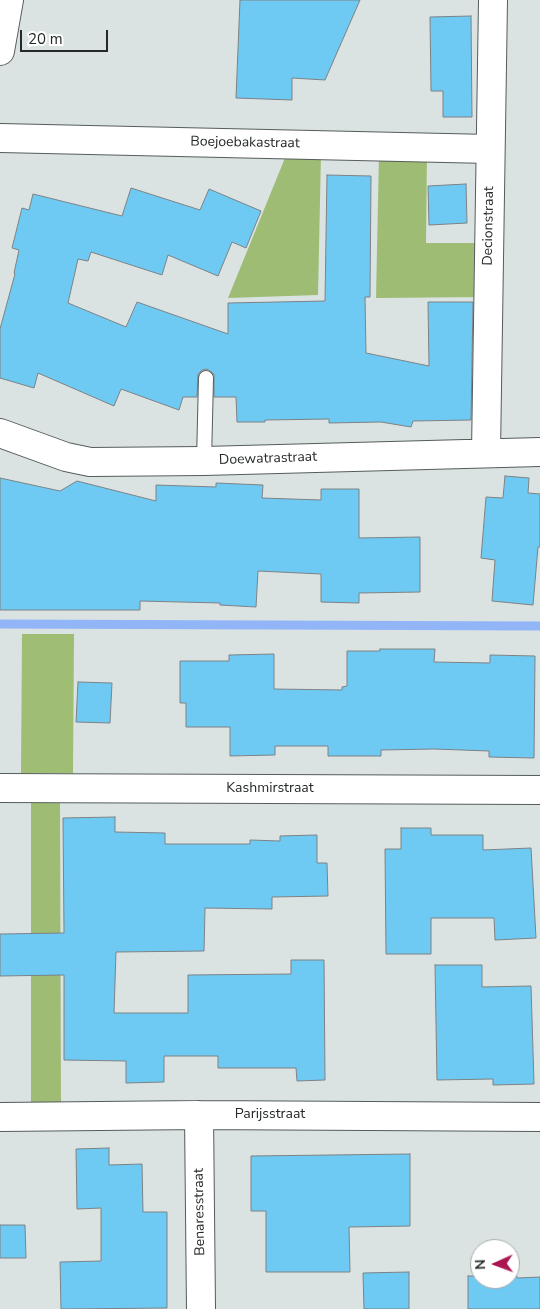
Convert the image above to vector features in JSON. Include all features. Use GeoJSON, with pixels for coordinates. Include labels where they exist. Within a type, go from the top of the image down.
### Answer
{"type":"FeatureCollection","features":[{"type":"Feature","properties":{"kind":"street"},"geometry":{"type":"LineString","coordinates":[[0,51],[9,0]]}},
{"type":"Feature","properties":{"kind":"street","name":"Decionstraat"},"geometry":{"type":"LineString","coordinates":[[486,452],[493,0]]}},
{"type":"Feature","properties":{"kind":"street","name":"Boejoebakastraat"},"geometry":{"type":"LineString","coordinates":[[0,138],[490,149]]}},
{"type":"Feature","properties":{"kind":"street","name":"Doewatrastraat"},"geometry":{"type":"LineString","coordinates":[[0,433],[66,457],[90,462],[204,461],[540,452]]}},
{"type":"Feature","properties":{"kind":"street","name":"Kashmirstraat"},"geometry":{"type":"LineString","coordinates":[[0,788],[540,790]]}},
{"type":"Feature","properties":{"kind":"street","name":"Parijsstraat"},"geometry":{"type":"LineString","coordinates":[[0,1117],[199,1115],[540,1117]]}},
{"type":"Feature","properties":{"kind":"street","name":"Benaresstraat"},"geometry":{"type":"LineString","coordinates":[[199,1115],[201,1309]]}},
{"type":"Feature","properties":{"kind":"lane"},"geometry":{"type":"LineString","coordinates":[[204,461],[206,378]]}},
{"type":"Feature","properties":{"kind":"green space"},"geometry":{"type":"Polygon","coordinates":[[[287,153],[321,154],[318,295],[228,298],[287,153]]]}},
{"type":"Feature","properties":{"kind":"green space"},"geometry":{"type":"Polygon","coordinates":[[[379,153],[427,153],[426,243],[487,243],[487,297],[376,298],[379,153]]]}},
{"type":"Feature","properties":{"kind":"green space"},"geometry":{"type":"Polygon","coordinates":[[[22,634],[74,634],[73,773],[21,773],[22,634]]]}},
{"type":"Feature","properties":{"kind":"green space"},"geometry":{"type":"Polygon","coordinates":[[[31,802],[60,803],[61,1107],[31,1107],[31,802]]]}},
{"type":"Feature","properties":{"kind":"building"},"geometry":{"type":"Polygon","coordinates":[[[240,0],[360,0],[325,80],[292,78],[292,100],[236,98],[240,0]]]}},
{"type":"Feature","properties":{"kind":"building"},"geometry":{"type":"Polygon","coordinates":[[[471,16],[472,117],[443,117],[443,91],[431,91],[430,17],[471,16]]]}},
{"type":"Feature","properties":{"kind":"building"},"geometry":{"type":"Polygon","coordinates":[[[327,175],[371,176],[370,297],[365,297],[366,353],[429,366],[428,302],[473,302],[471,420],[413,421],[411,427],[381,422],[329,423],[329,419],[237,422],[236,397],[214,397],[214,374],[207,369],[202,370],[198,374],[197,397],[183,397],[179,410],[121,389],[114,406],[38,373],[34,388],[0,378],[0,329],[15,274],[19,250],[12,248],[22,208],[29,210],[33,194],[122,216],[131,188],[200,210],[209,189],[261,211],[246,248],[232,242],[218,276],[168,255],[162,275],[91,252],[88,261],[78,259],[68,303],[126,327],[137,302],[228,334],[228,303],[325,301],[327,175]]]}},
{"type":"Feature","properties":{"kind":"building"},"geometry":{"type":"Polygon","coordinates":[[[466,184],[467,223],[429,225],[428,186],[466,184]]]}},
{"type":"Feature","properties":{"kind":"building"},"geometry":{"type":"Polygon","coordinates":[[[505,476],[529,478],[528,493],[540,494],[540,547],[538,547],[533,605],[492,601],[495,560],[481,558],[486,497],[503,498],[505,476]]]}},
{"type":"Feature","properties":{"kind":"building"},"geometry":{"type":"Polygon","coordinates":[[[0,478],[60,491],[77,481],[156,501],[156,485],[216,487],[216,483],[263,485],[262,498],[321,500],[321,489],[359,489],[359,538],[420,537],[420,592],[359,593],[359,603],[321,602],[321,574],[258,571],[256,607],[220,605],[220,603],[140,601],[140,610],[0,610],[0,478]]]}},
{"type":"Feature","properties":{"kind":"building"},"geometry":{"type":"Polygon","coordinates":[[[380,649],[435,649],[434,662],[490,663],[490,655],[535,656],[534,758],[489,757],[489,751],[434,749],[381,750],[381,756],[328,756],[328,746],[275,746],[275,755],[230,756],[230,727],[186,727],[186,703],[180,703],[180,661],[229,661],[229,655],[274,654],[274,689],[342,690],[342,687],[347,686],[347,651],[380,651],[380,649]]]}},
{"type":"Feature","properties":{"kind":"building"},"geometry":{"type":"Polygon","coordinates":[[[78,682],[112,683],[110,723],[76,722],[78,682]]]}},
{"type":"Feature","properties":{"kind":"building"},"geometry":{"type":"Polygon","coordinates":[[[115,817],[115,832],[165,833],[165,844],[250,844],[250,840],[280,841],[280,836],[317,835],[317,863],[327,863],[328,896],[272,897],[272,909],[205,908],[204,951],[116,952],[114,1013],[188,1013],[188,975],[291,974],[291,960],[324,960],[325,1080],[297,1081],[296,1068],[218,1068],[218,1056],[164,1056],[164,1082],[126,1083],[126,1061],[64,1060],[64,975],[0,976],[0,934],[64,933],[63,818],[115,817]]]}},
{"type":"Feature","properties":{"kind":"building"},"geometry":{"type":"Polygon","coordinates":[[[401,828],[431,828],[431,835],[483,835],[483,850],[531,848],[536,938],[495,940],[494,918],[431,918],[431,954],[386,954],[385,849],[401,849],[401,828]]]}},
{"type":"Feature","properties":{"kind":"building"},"geometry":{"type":"Polygon","coordinates":[[[435,965],[482,965],[482,987],[531,986],[534,1084],[493,1085],[493,1079],[437,1080],[435,965]]]}},
{"type":"Feature","properties":{"kind":"building"},"geometry":{"type":"Polygon","coordinates":[[[109,1148],[109,1165],[142,1164],[143,1212],[167,1212],[167,1308],[61,1309],[60,1262],[101,1261],[101,1208],[77,1209],[76,1149],[109,1148]]]}},
{"type":"Feature","properties":{"kind":"building"},"geometry":{"type":"Polygon","coordinates":[[[410,1154],[410,1226],[349,1227],[350,1272],[266,1272],[266,1211],[251,1211],[251,1156],[410,1154]]]}},
{"type":"Feature","properties":{"kind":"building"},"geometry":{"type":"Polygon","coordinates":[[[0,1225],[25,1225],[26,1258],[0,1258],[0,1225]]]}},
{"type":"Feature","properties":{"kind":"building"},"geometry":{"type":"Polygon","coordinates":[[[409,1272],[409,1309],[364,1309],[363,1273],[409,1272]]]}},
{"type":"Feature","properties":{"kind":"building"},"geometry":{"type":"Polygon","coordinates":[[[468,1276],[470,1276],[470,1289],[520,1289],[520,1278],[540,1277],[540,1309],[468,1309],[468,1276]]]}},
{"type":"Feature","properties":{"kind":"waterway"},"geometry":{"type":"LineString","coordinates":[[0,624],[540,626]]}}]}
